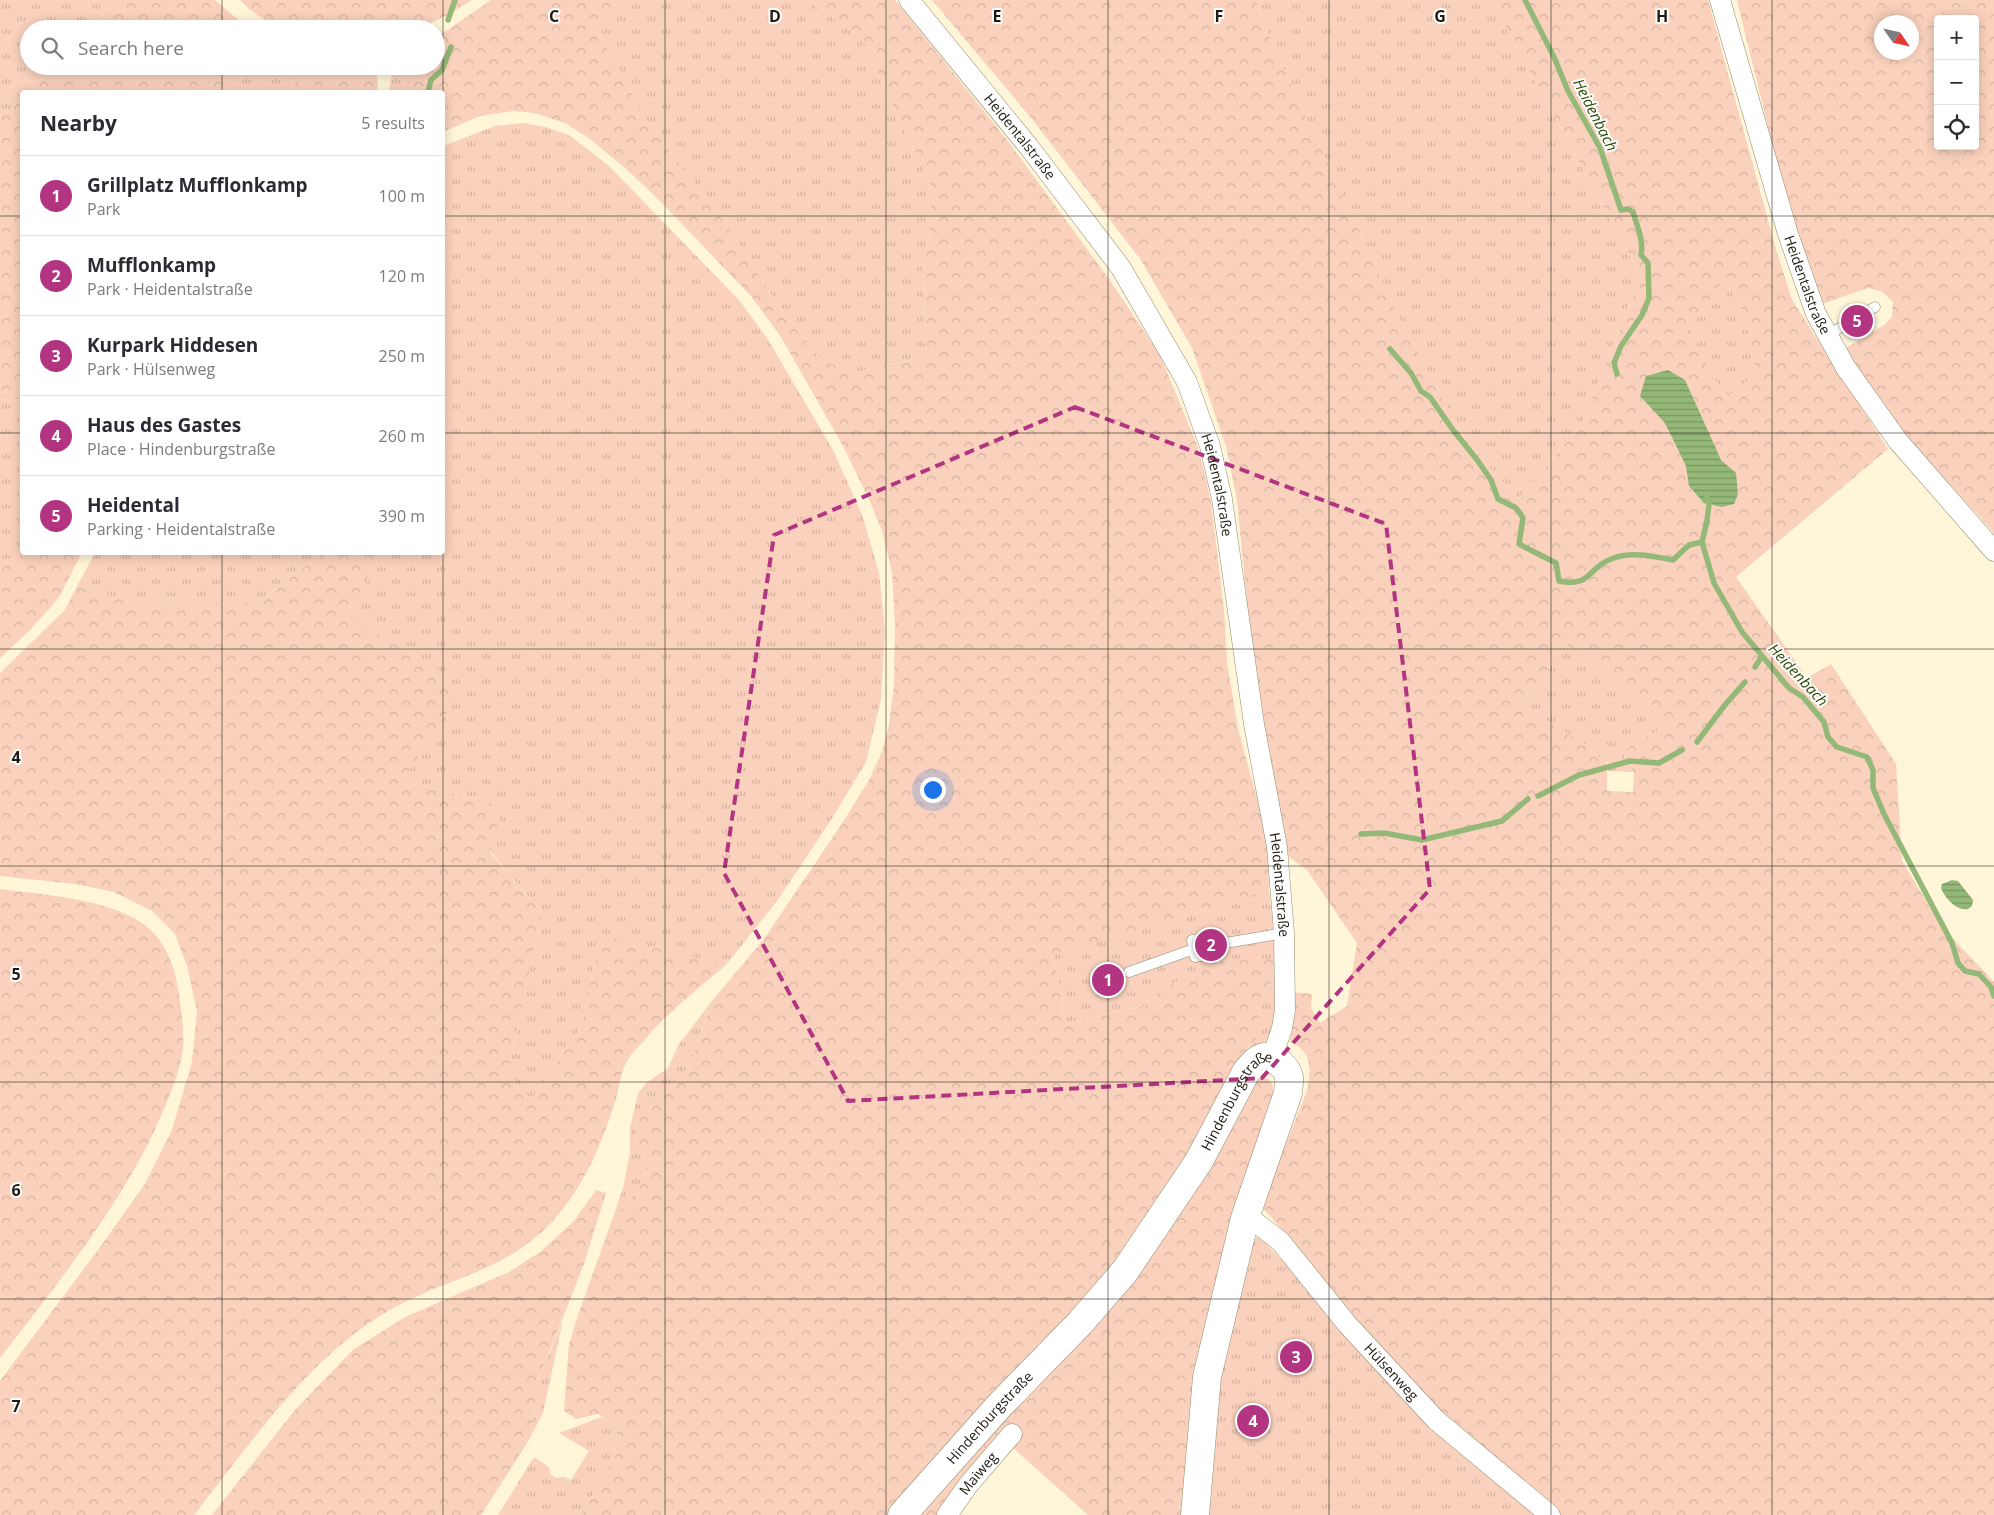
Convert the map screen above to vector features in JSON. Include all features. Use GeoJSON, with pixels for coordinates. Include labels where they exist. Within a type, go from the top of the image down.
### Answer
{"type":"FeatureCollection","features":[{"type":"Feature","properties":{"kind":"main road","name":"Hindenburgstraße"},"geometry":{"type":"LineString","coordinates":[[902,1515],[999,1406],[1080,1323],[1126,1271],[1199,1161],[1246,1072],[1259,1060],[1265,1057],[1272,1058],[1288,1074],[1288,1093],[1245,1218],[1207,1377],[1195,1515]]}},
{"type":"Feature","properties":{"kind":"street","name":"Heidentalstraße"},"geometry":{"type":"LineString","coordinates":[[909,0],[1029,147],[1121,268],[1187,382],[1210,446],[1222,499],[1254,724],[1276,841],[1284,933],[1284,1010],[1282,1028],[1272,1058]]}},
{"type":"Feature","properties":{"kind":"street","name":"Heidentalstraße"},"geometry":{"type":"LineString","coordinates":[[1720,0],[1796,260],[1816,314],[1846,368],[1898,442],[1994,551]]}},
{"type":"Feature","properties":{"kind":"street","name":"Hülsenweg"},"geometry":{"type":"LineString","coordinates":[[1245,1218],[1255,1222],[1280,1241],[1347,1324],[1436,1420],[1550,1515]]}},
{"type":"Feature","properties":{"kind":"street","name":"Maiweg"},"geometry":{"type":"LineString","coordinates":[[947,1515],[969,1484],[1012,1434]]}},
{"type":"Feature","properties":{"kind":"lane"},"geometry":{"type":"LineString","coordinates":[[1828,335],[1874,308]]}},
{"type":"Feature","properties":{"kind":"lane"},"geometry":{"type":"LineString","coordinates":[[1129,972],[1194,949],[1195,956],[1209,954],[1208,946],[1284,933]]}},
{"type":"Feature","properties":{"kind":"highlighted area"},"geometry":{"type":"Polygon","coordinates":[[[1075,407],[1386,524],[1430,889],[1262,1078],[848,1101],[724,873],[774,535],[1075,407]]]}},
{"type":"Feature","properties":{"kind":"green space"},"geometry":{"type":"Polygon","coordinates":[[[0,0],[121,0],[97,20],[20,20],[20,75],[36,75],[26,90],[20,90],[20,99],[13,109],[0,111],[0,0]]]}},
{"type":"Feature","properties":{"kind":"green space"},"geometry":{"type":"Polygon","coordinates":[[[121,0],[215,0],[238,20],[97,20],[121,0]]]}},
{"type":"Feature","properties":{"kind":"green space"},"geometry":{"type":"Polygon","coordinates":[[[240,0],[472,0],[437,20],[265,20],[240,0]]]}},
{"type":"Feature","properties":{"kind":"green space"},"geometry":{"type":"Polygon","coordinates":[[[491,0],[619,0],[593,24],[652,129],[719,214],[780,308],[823,361],[859,372],[926,356],[923,270],[935,195],[861,37],[817,7],[811,0],[895,0],[1007,140],[1109,279],[1160,355],[1199,450],[1211,502],[1224,609],[1227,662],[1238,729],[1267,835],[1269,889],[1199,913],[1053,955],[1066,1023],[1144,1006],[1161,990],[1212,962],[1276,958],[1278,972],[1264,993],[1257,1025],[1257,1038],[1234,1064],[1192,1154],[1119,1263],[993,1395],[887,1515],[580,1515],[615,1458],[617,1427],[598,1414],[576,1419],[564,1411],[569,1345],[612,1220],[635,1193],[650,1166],[635,1142],[637,1121],[680,1080],[692,1059],[712,1001],[764,939],[869,780],[882,752],[889,725],[894,685],[895,624],[892,572],[882,531],[868,497],[843,446],[781,337],[751,296],[659,200],[624,167],[591,140],[565,123],[534,113],[513,111],[480,116],[445,131],[445,90],[402,90],[407,75],[445,75],[445,32],[491,0]]]}},
{"type":"Feature","properties":{"kind":"green space"},"geometry":{"type":"Polygon","coordinates":[[[619,0],[811,0],[817,7],[861,37],[935,195],[923,270],[926,356],[859,372],[823,361],[780,308],[719,214],[652,129],[593,24],[619,0]]]}},
{"type":"Feature","properties":{"kind":"green space"},"geometry":{"type":"Polygon","coordinates":[[[932,0],[1256,0],[1272,43],[1399,317],[1465,439],[1518,499],[1582,424],[1641,276],[1491,0],[1708,0],[1775,246],[1792,300],[1888,449],[1736,577],[1807,678],[1831,664],[1896,764],[1902,861],[1942,927],[1994,982],[1994,1515],[1559,1515],[1438,1409],[1353,1319],[1261,1206],[1307,1091],[1309,1062],[1307,1056],[1290,1042],[1293,992],[1312,994],[1311,1008],[1320,1023],[1347,1006],[1357,943],[1307,870],[1282,852],[1278,795],[1259,724],[1237,500],[1226,446],[1192,348],[1141,260],[1032,119],[932,0]],[[1724,279],[1687,332],[1726,398],[1757,373],[1741,308],[1724,279]],[[1559,639],[1543,679],[1524,699],[1527,709],[1592,749],[1602,760],[1607,760],[1607,791],[1633,792],[1634,772],[1624,757],[1624,753],[1631,745],[1660,730],[1662,721],[1652,707],[1559,639]]]}},
{"type":"Feature","properties":{"kind":"green space"},"geometry":{"type":"Polygon","coordinates":[[[1256,0],[1491,0],[1641,276],[1582,424],[1518,499],[1465,439],[1399,317],[1272,43],[1256,0]]]}},
{"type":"Feature","properties":{"kind":"green space"},"geometry":{"type":"Polygon","coordinates":[[[1737,0],[1994,0],[1994,533],[1906,436],[1843,350],[1884,325],[1892,317],[1893,302],[1881,291],[1868,288],[1819,305],[1795,236],[1737,0]]]}},
{"type":"Feature","properties":{"kind":"green space"},"geometry":{"type":"Polygon","coordinates":[[[36,75],[240,75],[230,90],[25,90],[36,75]]]}},
{"type":"Feature","properties":{"kind":"green space"},"geometry":{"type":"Polygon","coordinates":[[[240,75],[293,75],[298,78],[290,90],[230,90],[240,75]]]}},
{"type":"Feature","properties":{"kind":"green space"},"geometry":{"type":"Polygon","coordinates":[[[293,75],[377,75],[378,83],[377,90],[290,90],[298,78],[293,75]]]}},
{"type":"Feature","properties":{"kind":"green space"},"geometry":{"type":"Polygon","coordinates":[[[392,75],[407,75],[402,90],[389,90],[392,75]]]}},
{"type":"Feature","properties":{"kind":"green space"},"geometry":{"type":"Polygon","coordinates":[[[20,98],[20,386],[18,399],[0,400],[0,111],[13,109],[20,98]]]}},
{"type":"Feature","properties":{"kind":"green space"},"geometry":{"type":"Polygon","coordinates":[[[523,123],[545,127],[569,135],[609,166],[739,300],[767,338],[833,450],[863,517],[879,573],[885,630],[881,699],[866,762],[833,817],[777,901],[726,965],[601,936],[581,1027],[527,1106],[509,1067],[542,913],[490,851],[483,799],[402,782],[349,616],[379,555],[445,555],[445,145],[495,126],[523,123]]]}},
{"type":"Feature","properties":{"kind":"green space"},"geometry":{"type":"Polygon","coordinates":[[[1724,279],[1741,308],[1757,373],[1726,398],[1687,332],[1724,279]]]}},
{"type":"Feature","properties":{"kind":"green space"},"geometry":{"type":"Polygon","coordinates":[[[20,386],[21,555],[0,570],[0,400],[18,399],[20,386]]]}},
{"type":"Feature","properties":{"kind":"green space"},"geometry":{"type":"Polygon","coordinates":[[[20,555],[81,555],[58,599],[29,631],[0,658],[0,570],[20,555]]]}},
{"type":"Feature","properties":{"kind":"green space"},"geometry":{"type":"Polygon","coordinates":[[[94,555],[319,555],[254,606],[139,604],[77,586],[94,555]]]}},
{"type":"Feature","properties":{"kind":"green space"},"geometry":{"type":"Polygon","coordinates":[[[319,555],[379,555],[350,616],[442,672],[460,692],[402,782],[483,799],[502,811],[490,852],[542,913],[509,1067],[527,1106],[581,1027],[601,935],[726,965],[671,1012],[632,1053],[622,1073],[611,1115],[593,1160],[577,1189],[558,1215],[520,1249],[478,1271],[412,1298],[390,1310],[361,1329],[333,1351],[283,1403],[194,1515],[0,1515],[0,1381],[145,1184],[172,1130],[192,1062],[197,1011],[187,966],[175,934],[152,911],[114,892],[75,884],[0,876],[0,673],[65,610],[77,586],[139,604],[254,606],[319,555]]]}},
{"type":"Feature","properties":{"kind":"green space"},"geometry":{"type":"Polygon","coordinates":[[[1559,638],[1652,707],[1662,721],[1660,730],[1631,745],[1624,757],[1634,772],[1608,771],[1608,762],[1602,760],[1592,749],[1527,709],[1524,699],[1543,679],[1559,638]]]}},
{"type":"Feature","properties":{"kind":"green space"},"geometry":{"type":"Polygon","coordinates":[[[0,889],[92,903],[127,915],[150,929],[162,943],[173,969],[178,987],[183,1025],[183,1047],[176,1079],[164,1109],[149,1143],[131,1175],[68,1269],[0,1358],[0,889]]]}},
{"type":"Feature","properties":{"kind":"green space"},"geometry":{"type":"Polygon","coordinates":[[[1269,889],[1276,958],[1161,990],[1144,1006],[1066,1023],[1053,954],[1199,913],[1269,889]]]}},
{"type":"Feature","properties":{"kind":"green space"},"geometry":{"type":"Polygon","coordinates":[[[1278,972],[1274,1030],[1266,1041],[1249,1048],[1257,1038],[1257,1025],[1264,993],[1278,972]]]}},
{"type":"Feature","properties":{"kind":"green space"},"geometry":{"type":"Polygon","coordinates":[[[712,1001],[692,1059],[680,1080],[637,1121],[635,1142],[650,1166],[635,1193],[612,1220],[623,1188],[630,1153],[630,1128],[638,1094],[646,1083],[668,1068],[679,1044],[712,1001]]]}},
{"type":"Feature","properties":{"kind":"green space"},"geometry":{"type":"Polygon","coordinates":[[[1260,1077],[1269,1080],[1273,1086],[1272,1103],[1195,1374],[1181,1515],[1088,1515],[1002,1438],[940,1515],[915,1515],[1005,1411],[1245,1088],[1260,1077]]]}},
{"type":"Feature","properties":{"kind":"green space"},"geometry":{"type":"Polygon","coordinates":[[[596,1190],[606,1193],[584,1264],[538,1381],[529,1440],[481,1515],[212,1515],[295,1410],[354,1349],[407,1316],[509,1272],[540,1252],[574,1221],[596,1190]]]}},
{"type":"Feature","properties":{"kind":"green space"},"geometry":{"type":"Polygon","coordinates":[[[1259,1236],[1308,1288],[1537,1515],[1209,1515],[1217,1387],[1254,1239],[1259,1236]]]}},
{"type":"Feature","properties":{"kind":"green space"},"geometry":{"type":"Polygon","coordinates":[[[563,1320],[543,1413],[529,1440],[538,1381],[563,1320]]]}},
{"type":"Feature","properties":{"kind":"green space"},"geometry":{"type":"Polygon","coordinates":[[[602,1417],[617,1427],[615,1458],[580,1515],[498,1515],[534,1457],[549,1467],[550,1474],[556,1478],[564,1477],[571,1480],[589,1451],[559,1433],[602,1417]]]}},
{"type":"Feature","properties":{"kind":"shaded area"},"geometry":{"type":"Polygon","coordinates":[[[1668,370],[1685,380],[1721,460],[1736,473],[1738,494],[1734,504],[1722,507],[1704,503],[1689,486],[1686,466],[1665,423],[1640,396],[1646,376],[1668,370]]]}},
{"type":"Feature","properties":{"kind":"shaded area"},"geometry":{"type":"Polygon","coordinates":[[[1952,880],[1958,881],[1973,900],[1972,906],[1968,909],[1955,906],[1943,892],[1942,884],[1952,880]]]}},
{"type":"Feature","properties":{"kind":"waterway"},"geometry":{"type":"LineString","coordinates":[[448,20],[455,0]]}},
{"type":"Feature","properties":{"kind":"waterway","name":"Heidenbach"},"geometry":{"type":"LineString","coordinates":[[1525,0],[1554,57],[1568,91],[1600,148],[1621,210],[1628,209],[1633,212],[1641,239],[1641,255],[1648,263],[1649,298],[1642,315],[1621,346],[1614,363],[1617,374]]}},
{"type":"Feature","properties":{"kind":"waterway"},"geometry":{"type":"LineString","coordinates":[[445,62],[451,47]]}},
{"type":"Feature","properties":{"kind":"waterway"},"geometry":{"type":"LineString","coordinates":[[428,90],[431,80],[436,75]]}},
{"type":"Feature","properties":{"kind":"waterway"},"geometry":{"type":"LineString","coordinates":[[1390,349],[1411,373],[1421,391],[1430,397],[1478,461],[1491,480],[1498,499],[1516,508],[1523,518],[1519,544],[1556,563],[1559,581],[1578,582],[1603,563],[1626,555],[1642,555],[1673,560],[1689,545],[1702,542]]}},
{"type":"Feature","properties":{"kind":"waterway","name":"Heidenbach"},"geometry":{"type":"LineString","coordinates":[[1707,497],[1709,504],[1702,542],[1714,583],[1742,632],[1789,688],[1803,697],[1824,722],[1828,737],[1837,747],[1867,757],[1873,770],[1873,788],[1884,814],[1952,943],[1958,963],[1965,971],[1979,974],[1991,987],[1994,996]]}},
{"type":"Feature","properties":{"kind":"waterway"},"geometry":{"type":"LineString","coordinates":[[1755,667],[1762,656]]}},
{"type":"Feature","properties":{"kind":"waterway"},"geometry":{"type":"LineString","coordinates":[[1697,742],[1745,682]]}},
{"type":"Feature","properties":{"kind":"waterway"},"geometry":{"type":"LineString","coordinates":[[1538,796],[1579,775],[1630,761],[1659,763],[1682,750]]}},
{"type":"Feature","properties":{"kind":"waterway"},"geometry":{"type":"LineString","coordinates":[[1361,834],[1384,833],[1422,840],[1502,821],[1528,799]]}},
{"type":"Feature","properties":{"kind":"place","name":"Heidental"},"geometry":{"type":"Point","coordinates":[1857,321]}},
{"type":"Feature","properties":{"kind":"place","name":"Mufflonkamp"},"geometry":{"type":"Point","coordinates":[1211,945]}},
{"type":"Feature","properties":{"kind":"place","name":"Grillplatz Mufflonkamp"},"geometry":{"type":"Point","coordinates":[1108,980]}},
{"type":"Feature","properties":{"kind":"place","name":"Kurpark Hiddesen"},"geometry":{"type":"Point","coordinates":[1296,1357]}},
{"type":"Feature","properties":{"kind":"place","name":"Haus des Gastes"},"geometry":{"type":"Point","coordinates":[1253,1421]}}]}
